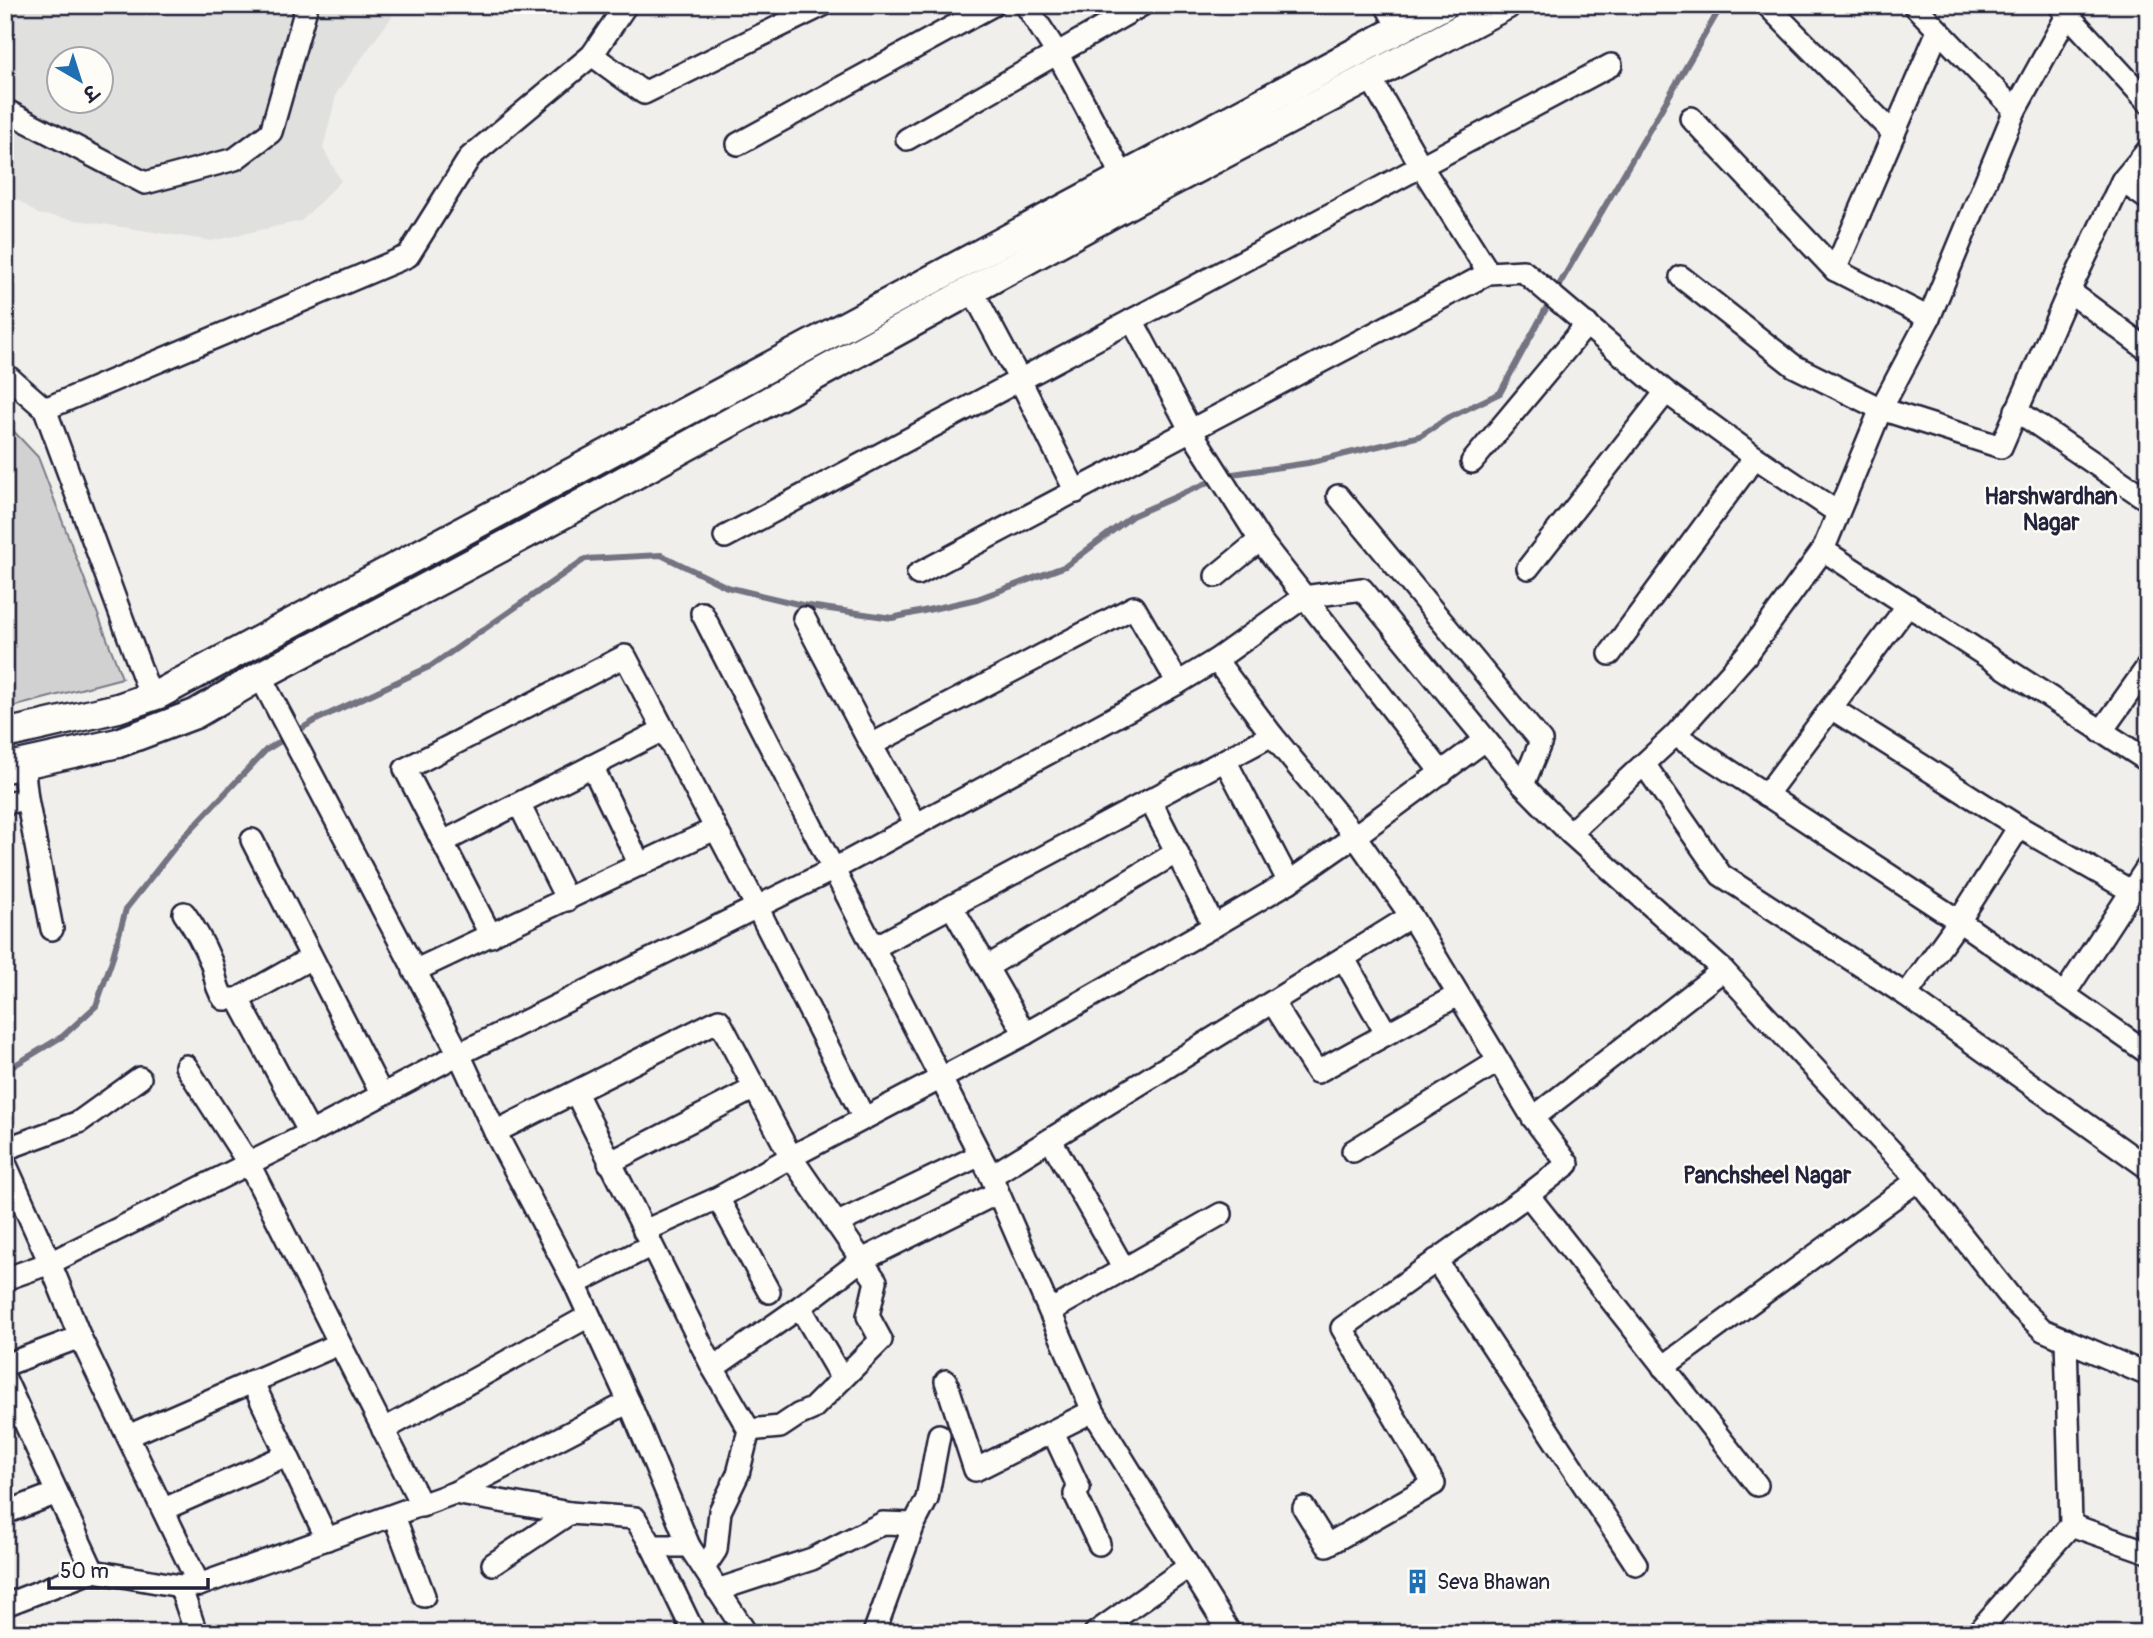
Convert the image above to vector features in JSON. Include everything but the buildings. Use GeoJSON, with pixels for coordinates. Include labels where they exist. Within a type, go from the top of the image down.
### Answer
{"type":"FeatureCollection","features":[{"type":"Feature","properties":{"kind":"main road"},"geometry":{"type":"LineString","coordinates":[[5,733],[118,708],[151,697],[190,678],[1123,176],[1393,17],[1444,5]]}},
{"type":"Feature","properties":{"kind":"main road"},"geometry":{"type":"LineString","coordinates":[[14,766],[118,743],[195,714],[260,676],[541,526],[1138,199],[1506,5]]}},
{"type":"Feature","properties":{"kind":"street"},"geometry":{"type":"LineString","coordinates":[[5,110],[145,183],[235,159],[271,132],[307,5]]}},
{"type":"Feature","properties":{"kind":"street"},"geometry":{"type":"LineString","coordinates":[[45,409],[408,256],[470,157],[592,55],[626,5]]}},
{"type":"Feature","properties":{"kind":"street"},"geometry":{"type":"LineString","coordinates":[[592,55],[644,93],[824,5]]}},
{"type":"Feature","properties":{"kind":"street"},"geometry":{"type":"LineString","coordinates":[[738,144],[993,5]]}},
{"type":"Feature","properties":{"kind":"street"},"geometry":{"type":"LineString","coordinates":[[1026,5],[1057,53],[1123,176]]}},
{"type":"Feature","properties":{"kind":"street"},"geometry":{"type":"LineString","coordinates":[[907,139],[1142,5]]}},
{"type":"Feature","properties":{"kind":"street"},"geometry":{"type":"LineString","coordinates":[[1768,5],[1894,134]]}},
{"type":"Feature","properties":{"kind":"street"},"geometry":{"type":"LineString","coordinates":[[1914,5],[2015,110]]}},
{"type":"Feature","properties":{"kind":"street"},"geometry":{"type":"LineString","coordinates":[[1570,833],[1675,735],[1748,653],[1823,550],[1881,409],[1929,318],[2015,110],[2064,10],[2148,102]]}},
{"type":"Feature","properties":{"kind":"street"},"geometry":{"type":"LineString","coordinates":[[1835,270],[1938,31]]}},
{"type":"Feature","properties":{"kind":"street"},"geometry":{"type":"LineString","coordinates":[[725,537],[1611,65]]}},
{"type":"Feature","properties":{"kind":"street"},"geometry":{"type":"LineString","coordinates":[[1370,77],[1421,166],[1489,273]]}},
{"type":"Feature","properties":{"kind":"street"},"geometry":{"type":"LineString","coordinates":[[1691,118],[1835,270],[1929,318]]}},
{"type":"Feature","properties":{"kind":"street"},"geometry":{"type":"LineString","coordinates":[[1681,277],[1794,366],[1881,409],[2001,447],[2068,291],[2122,181],[2148,149]]}},
{"type":"Feature","properties":{"kind":"street"},"geometry":{"type":"LineString","coordinates":[[2122,181],[2148,200]]}},
{"type":"Feature","properties":{"kind":"street"},"geometry":{"type":"LineString","coordinates":[[918,574],[1489,273],[1523,271],[1666,392],[1837,512]]}},
{"type":"Feature","properties":{"kind":"street"},"geometry":{"type":"LineString","coordinates":[[972,290],[1076,492]]}},
{"type":"Feature","properties":{"kind":"street"},"geometry":{"type":"LineString","coordinates":[[2068,291],[2148,350]]}},
{"type":"Feature","properties":{"kind":"street"},"geometry":{"type":"LineString","coordinates":[[1132,320],[1209,462],[1260,540],[1442,773]]}},
{"type":"Feature","properties":{"kind":"street"},"geometry":{"type":"LineString","coordinates":[[1472,462],[1583,322]]}},
{"type":"Feature","properties":{"kind":"street"},"geometry":{"type":"LineString","coordinates":[[5,374],[45,409],[151,697]]}},
{"type":"Feature","properties":{"kind":"street"},"geometry":{"type":"LineString","coordinates":[[1528,568],[1666,392]]}},
{"type":"Feature","properties":{"kind":"street"},"geometry":{"type":"LineString","coordinates":[[2016,410],[2148,500]]}},
{"type":"Feature","properties":{"kind":"street"},"geometry":{"type":"LineString","coordinates":[[1610,654],[1755,457]]}},
{"type":"Feature","properties":{"kind":"street"},"geometry":{"type":"LineString","coordinates":[[1338,496],[1541,741],[1523,785]]}},
{"type":"Feature","properties":{"kind":"street"},"geometry":{"type":"LineString","coordinates":[[1216,576],[1260,540]]}},
{"type":"Feature","properties":{"kind":"street"},"geometry":{"type":"LineString","coordinates":[[1823,550],[2148,761]]}},
{"type":"Feature","properties":{"kind":"street"},"geometry":{"type":"LineString","coordinates":[[5,1279],[50,1263],[310,1133],[458,1054],[834,869],[1178,683],[1216,660],[1304,597],[1362,589],[1523,785],[1570,833],[1723,970],[1919,1180],[2015,1303],[2043,1330],[2148,1375]]}},
{"type":"Feature","properties":{"kind":"street"},"geometry":{"type":"LineString","coordinates":[[1766,795],[1908,605]]}},
{"type":"Feature","properties":{"kind":"street"},"geometry":{"type":"LineString","coordinates":[[871,745],[1133,607],[1178,683]]}},
{"type":"Feature","properties":{"kind":"street"},"geometry":{"type":"LineString","coordinates":[[702,613],[980,1155],[1093,1411],[1230,1633]]}},
{"type":"Feature","properties":{"kind":"street"},"geometry":{"type":"LineString","coordinates":[[804,618],[916,824]]}},
{"type":"Feature","properties":{"kind":"street"},"geometry":{"type":"LineString","coordinates":[[491,936],[405,769],[625,656],[757,907],[863,1118]]}},
{"type":"Feature","properties":{"kind":"street"},"geometry":{"type":"LineString","coordinates":[[1216,660],[1272,735],[1355,836],[1410,916],[1533,1118],[1568,1164],[1342,1328],[1434,1484],[1326,1545],[1304,1508]]}},
{"type":"Feature","properties":{"kind":"street"},"geometry":{"type":"LineString","coordinates":[[2101,732],[2148,666]]}},
{"type":"Feature","properties":{"kind":"street"},"geometry":{"type":"LineString","coordinates":[[260,676],[575,1284],[629,1402],[689,1546],[747,1633]]}},
{"type":"Feature","properties":{"kind":"street"},"geometry":{"type":"LineString","coordinates":[[1831,708],[2019,827],[2131,891]]}},
{"type":"Feature","properties":{"kind":"street"},"geometry":{"type":"LineString","coordinates":[[443,842],[663,730]]}},
{"type":"Feature","properties":{"kind":"street"},"geometry":{"type":"LineString","coordinates":[[875,947],[1272,735]]}},
{"type":"Feature","properties":{"kind":"street"},"geometry":{"type":"LineString","coordinates":[[1675,735],[1959,921],[2066,993],[2148,1053]]}},
{"type":"Feature","properties":{"kind":"street"},"geometry":{"type":"LineString","coordinates":[[575,1284],[647,1238],[718,1198],[863,1118],[1025,1034],[1289,882],[1485,740]]}},
{"type":"Feature","properties":{"kind":"street"},"geometry":{"type":"LineString","coordinates":[[1225,760],[1289,882]]}},
{"type":"Feature","properties":{"kind":"street"},"geometry":{"type":"LineString","coordinates":[[1644,764],[1721,875],[1906,995],[2148,1168]]}},
{"type":"Feature","properties":{"kind":"street"},"geometry":{"type":"LineString","coordinates":[[14,766],[27,799],[52,929]]}},
{"type":"Feature","properties":{"kind":"street"},"geometry":{"type":"LineString","coordinates":[[592,766],[640,865]]}},
{"type":"Feature","properties":{"kind":"street"},"geometry":{"type":"LineString","coordinates":[[5,803],[27,799]]}},
{"type":"Feature","properties":{"kind":"street"},"geometry":{"type":"LineString","coordinates":[[1150,800],[1214,926]]}},
{"type":"Feature","properties":{"kind":"street"},"geometry":{"type":"LineString","coordinates":[[519,804],[567,900]]}},
{"type":"Feature","properties":{"kind":"street"},"geometry":{"type":"LineString","coordinates":[[1906,995],[1959,921],[2019,827]]}},
{"type":"Feature","properties":{"kind":"street"},"geometry":{"type":"LineString","coordinates":[[415,971],[715,829]]}},
{"type":"Feature","properties":{"kind":"street"},"geometry":{"type":"LineString","coordinates":[[252,840],[382,1095]]}},
{"type":"Feature","properties":{"kind":"street"},"geometry":{"type":"LineString","coordinates":[[987,967],[1177,852]]}},
{"type":"Feature","properties":{"kind":"street"},"geometry":{"type":"LineString","coordinates":[[2066,993],[2148,866]]}},
{"type":"Feature","properties":{"kind":"street"},"geometry":{"type":"LineString","coordinates":[[953,907],[1025,1034]]}},
{"type":"Feature","properties":{"kind":"street"},"geometry":{"type":"LineString","coordinates":[[184,913],[212,964],[216,988],[223,999],[238,999],[311,958]]}},
{"type":"Feature","properties":{"kind":"street"},"geometry":{"type":"LineString","coordinates":[[713,1368],[860,1261],[994,1185],[1051,1140],[1344,960],[1410,916]]}},
{"type":"Feature","properties":{"kind":"street"},"geometry":{"type":"LineString","coordinates":[[1344,960],[1386,1033]]}},
{"type":"Feature","properties":{"kind":"street"},"geometry":{"type":"LineString","coordinates":[[1533,1118],[1723,970]]}},
{"type":"Feature","properties":{"kind":"street"},"geometry":{"type":"LineString","coordinates":[[1273,1003],[1317,1072],[1458,995]]}},
{"type":"Feature","properties":{"kind":"street"},"geometry":{"type":"LineString","coordinates":[[238,999],[310,1133]]}},
{"type":"Feature","properties":{"kind":"street"},"geometry":{"type":"LineString","coordinates":[[495,1132],[719,1020],[791,1157],[876,1281],[868,1315],[881,1340],[812,1409],[780,1427],[748,1430]]}},
{"type":"Feature","properties":{"kind":"street"},"geometry":{"type":"LineString","coordinates":[[1353,1151],[1497,1062]]}},
{"type":"Feature","properties":{"kind":"street"},"geometry":{"type":"LineString","coordinates":[[186,1066],[249,1164],[422,1506]]}},
{"type":"Feature","properties":{"kind":"street"},"geometry":{"type":"LineString","coordinates":[[5,1149],[79,1122],[140,1078]]}},
{"type":"Feature","properties":{"kind":"street"},"geometry":{"type":"LineString","coordinates":[[609,1163],[755,1088]]}},
{"type":"Feature","properties":{"kind":"street"},"geometry":{"type":"LineString","coordinates":[[576,1093],[713,1368],[748,1430],[738,1474],[720,1511],[716,1550],[704,1568]]}},
{"type":"Feature","properties":{"kind":"street"},"geometry":{"type":"LineString","coordinates":[[1051,1140],[1124,1269]]}},
{"type":"Feature","properties":{"kind":"street"},"geometry":{"type":"LineString","coordinates":[[836,1224],[980,1155]]}},
{"type":"Feature","properties":{"kind":"street"},"geometry":{"type":"LineString","coordinates":[[5,1163],[10,1188],[50,1263],[80,1337],[164,1509],[190,1586],[196,1633]]}},
{"type":"Feature","properties":{"kind":"street"},"geometry":{"type":"LineString","coordinates":[[1663,1367],[1919,1180]]}},
{"type":"Feature","properties":{"kind":"street"},"geometry":{"type":"LineString","coordinates":[[1528,1195],[1757,1485]]}},
{"type":"Feature","properties":{"kind":"street"},"geometry":{"type":"LineString","coordinates":[[718,1198],[769,1292]]}},
{"type":"Feature","properties":{"kind":"street"},"geometry":{"type":"LineString","coordinates":[[1050,1311],[1221,1214]]}},
{"type":"Feature","properties":{"kind":"street"},"geometry":{"type":"LineString","coordinates":[[1436,1260],[1636,1564]]}},
{"type":"Feature","properties":{"kind":"street"},"geometry":{"type":"LineString","coordinates":[[800,1307],[842,1379]]}},
{"type":"Feature","properties":{"kind":"street"},"geometry":{"type":"LineString","coordinates":[[383,1430],[589,1316]]}},
{"type":"Feature","properties":{"kind":"street"},"geometry":{"type":"LineString","coordinates":[[5,1365],[80,1337]]}},
{"type":"Feature","properties":{"kind":"street"},"geometry":{"type":"LineString","coordinates":[[1977,1633],[2071,1525],[2066,1339]]}},
{"type":"Feature","properties":{"kind":"street"},"geometry":{"type":"LineString","coordinates":[[128,1436],[339,1344]]}},
{"type":"Feature","properties":{"kind":"street"},"geometry":{"type":"LineString","coordinates":[[5,1379],[15,1425],[57,1493],[93,1571]]}},
{"type":"Feature","properties":{"kind":"street"},"geometry":{"type":"LineString","coordinates":[[252,1381],[327,1539]]}},
{"type":"Feature","properties":{"kind":"street"},"geometry":{"type":"LineString","coordinates":[[946,1381],[975,1469],[1093,1411]]}},
{"type":"Feature","properties":{"kind":"street"},"geometry":{"type":"LineString","coordinates":[[5,1605],[93,1571],[190,1586],[454,1493],[629,1402]]}},
{"type":"Feature","properties":{"kind":"street"},"geometry":{"type":"LineString","coordinates":[[1053,1432],[1079,1488],[1075,1494],[1099,1544]]}},
{"type":"Feature","properties":{"kind":"street"},"geometry":{"type":"LineString","coordinates":[[874,1633],[914,1524],[927,1499],[939,1435]]}},
{"type":"Feature","properties":{"kind":"street"},"geometry":{"type":"LineString","coordinates":[[164,1509],[287,1455]]}},
{"type":"Feature","properties":{"kind":"street"},"geometry":{"type":"LineString","coordinates":[[5,1513],[57,1493]]}},
{"type":"Feature","properties":{"kind":"street"},"geometry":{"type":"LineString","coordinates":[[454,1493],[570,1513],[635,1518],[652,1546],[694,1633]]}},
{"type":"Feature","properties":{"kind":"street"},"geometry":{"type":"LineString","coordinates":[[493,1564],[570,1513]]}},
{"type":"Feature","properties":{"kind":"street"},"geometry":{"type":"LineString","coordinates":[[394,1516],[424,1596]]}},
{"type":"Feature","properties":{"kind":"street"},"geometry":{"type":"LineString","coordinates":[[717,1590],[812,1559],[883,1523],[914,1524]]}},
{"type":"Feature","properties":{"kind":"street"},"geometry":{"type":"LineString","coordinates":[[2071,1525],[2148,1552]]}},
{"type":"Feature","properties":{"kind":"street"},"geometry":{"type":"LineString","coordinates":[[652,1546],[689,1546]]}},
{"type":"Feature","properties":{"kind":"street"},"geometry":{"type":"LineString","coordinates":[[1095,1633],[1188,1567]]}},
{"type":"Feature","properties":{"kind":"shaded area"},"geometry":{"type":"Polygon","coordinates":[[[5,5],[453,5],[448,18],[399,7],[337,92],[323,148],[341,181],[301,221],[212,241],[38,214],[5,191],[5,5]]]}},
{"type":"Feature","properties":{"kind":"shaded area"},"geometry":{"type":"Polygon","coordinates":[[[5,422],[38,457],[122,678],[5,709],[5,422]]]}},
{"type":"Feature","properties":{"kind":"waterway"},"geometry":{"type":"LineString","coordinates":[[1226,475],[1308,463],[1420,436],[1448,418],[1500,393],[1555,292],[1722,5]]}},
{"type":"Feature","properties":{"kind":"waterway"},"geometry":{"type":"LineString","coordinates":[[5,1071],[63,1036],[96,1006],[126,909],[179,842],[266,750],[314,721],[431,666],[585,559],[661,555],[727,587],[802,605],[892,618],[977,599],[1066,566],[1132,516],[1216,479]]}},
{"type":"Feature","properties":{"kind":"place","name":"Seva Bhawan"},"geometry":{"type":"Point","coordinates":[1417,1582]}},
{"type":"Feature","properties":{"kind":"district","name":"Harshwardhan Nagar"},"geometry":{"type":"Point","coordinates":[2051,509]}},
{"type":"Feature","properties":{"kind":"district","name":"Panchsheel Nagar"},"geometry":{"type":"Point","coordinates":[1767,1175]}}]}
